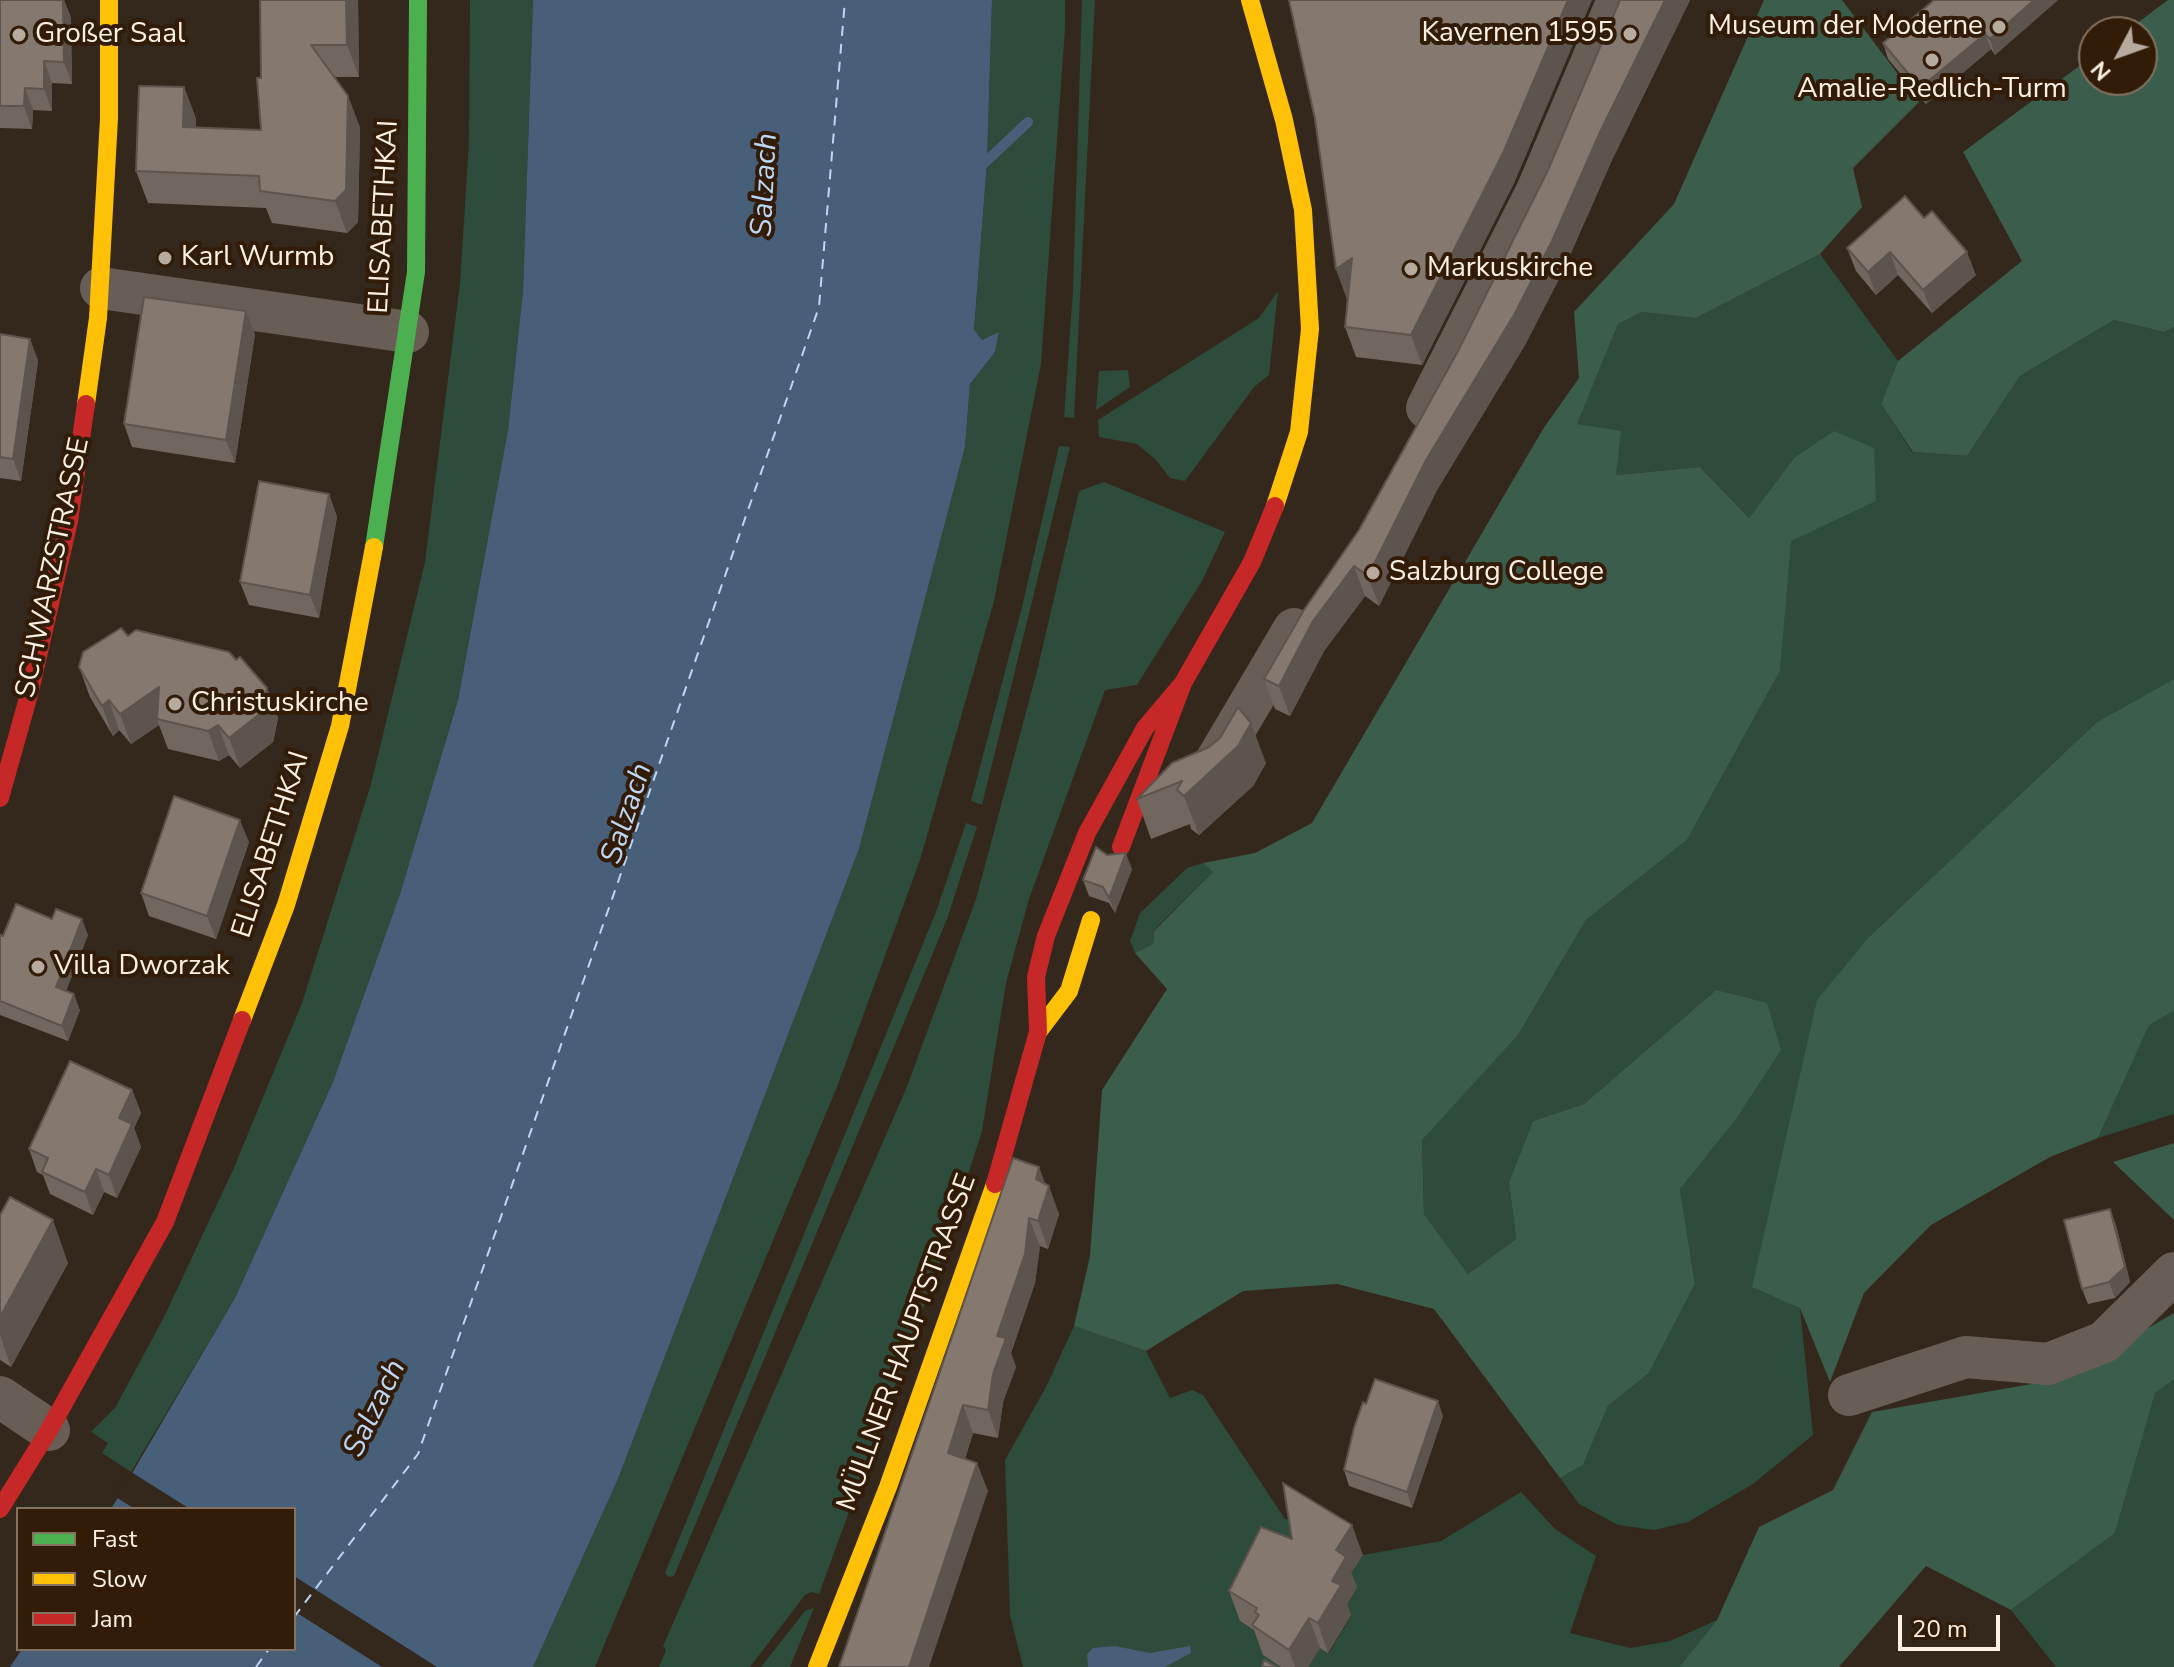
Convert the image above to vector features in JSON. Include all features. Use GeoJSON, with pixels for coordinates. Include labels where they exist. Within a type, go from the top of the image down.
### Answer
{"type":"FeatureCollection","features":[{"type":"Feature","properties":{"kind":"street","name":"SCHWARZSTRASSE"},"geometry":{"type":"LineString","coordinates":[[0,798],[30,691],[69,521],[101,288],[109,118],[109,0]]}},
{"type":"Feature","properties":{"kind":"street","name":"ELISABETHKAI"},"geometry":{"type":"LineString","coordinates":[[0,1509],[49,1430],[165,1222],[286,905],[340,726],[383,503],[416,272],[418,0]]}},
{"type":"Feature","properties":{"kind":"street"},"geometry":{"type":"LineString","coordinates":[[1121,847],[1183,683],[1252,562],[1280,494],[1299,432],[1310,329],[1303,210],[1284,120],[1250,0]]}},
{"type":"Feature","properties":{"kind":"street"},"geometry":{"type":"LineString","coordinates":[[1406,447],[1537,191],[1618,0]]}},
{"type":"Feature","properties":{"kind":"street"},"geometry":{"type":"LineString","coordinates":[[101,288],[408,332]]}},
{"type":"Feature","properties":{"kind":"street"},"geometry":{"type":"LineString","coordinates":[[1142,797],[1214,765],[1313,601]]}},
{"type":"Feature","properties":{"kind":"street","name":"MÜLLNER HAUPTSTRASSE"},"geometry":{"type":"LineString","coordinates":[[817,1667],[888,1487],[1004,1159],[1038,1032],[1036,977],[1046,936],[1087,833],[1145,728],[1183,683]]}},
{"type":"Feature","properties":{"kind":"street","name":"MÜLLNER HAUPTSTRASSE"},"geometry":{"type":"LineString","coordinates":[[1038,1032],[1069,991],[1091,920]]}},
{"type":"Feature","properties":{"kind":"street"},"geometry":{"type":"LineString","coordinates":[[1849,1395],[1966,1357],[2048,1364],[2104,1342],[2174,1273]]}},
{"type":"Feature","properties":{"kind":"street"},"geometry":{"type":"LineString","coordinates":[[0,1397],[49,1430]]}},
{"type":"Feature","properties":{"kind":"green space"},"geometry":{"type":"Polygon","coordinates":[[[470,0],[533,0],[523,291],[508,430],[458,700],[400,894],[333,1082],[235,1298],[131,1472],[102,1453],[108,1443],[91,1432],[115,1408],[164,1317],[233,1170],[302,1003],[371,784],[425,562],[460,283],[469,143],[470,0]]]}},
{"type":"Feature","properties":{"kind":"green space"},"geometry":{"type":"Polygon","coordinates":[[[992,0],[1065,0],[1041,364],[994,601],[920,860],[837,1087],[595,1667],[533,1667],[618,1479],[859,849],[965,447],[970,384],[995,352],[999,333],[982,340],[974,331],[987,162],[992,0]]]}},
{"type":"Feature","properties":{"kind":"green space"},"geometry":{"type":"Polygon","coordinates":[[[1082,0],[1095,0],[1074,418],[1064,417],[1073,290],[1082,0]]]}},
{"type":"Feature","properties":{"kind":"green space"},"geometry":{"type":"Polygon","coordinates":[[[1764,0],[1842,0],[1919,102],[1853,168],[1862,207],[1820,254],[1696,318],[1642,312],[1618,324],[1577,424],[1621,431],[1616,475],[1700,467],[1749,518],[1794,458],[1834,431],[1874,448],[1876,501],[1791,541],[1780,671],[1687,840],[1586,920],[1518,1035],[1422,1140],[1424,1214],[1468,1274],[1516,1239],[1509,1182],[1533,1121],[1584,1104],[1716,990],[1767,1003],[1781,1050],[1734,1122],[1680,1189],[1695,1284],[1649,1373],[1608,1406],[1583,1465],[1560,1478],[1434,1309],[1337,1284],[1243,1291],[1146,1351],[1074,1326],[1090,1256],[1102,1090],[1167,989],[1135,953],[1153,944],[1154,931],[1213,872],[1203,863],[1255,853],[1312,823],[1543,429],[1579,378],[1574,312],[1674,204],[1764,0]]]}},
{"type":"Feature","properties":{"kind":"green space"},"geometry":{"type":"Polygon","coordinates":[[[2168,0],[2174,0],[2174,327],[2164,332],[2114,320],[2020,376],[1967,456],[1913,452],[1881,404],[1898,361],[2022,261],[1963,152],[2078,67],[2078,96],[2158,96],[2158,16],[2146,16],[2168,0]]]}},
{"type":"Feature","properties":{"kind":"green space"},"geometry":{"type":"Polygon","coordinates":[[[1820,254],[1898,361],[1881,404],[1912,452],[1967,456],[2020,376],[2114,320],[2164,332],[2174,327],[2174,679],[2097,722],[1870,936],[1800,1308],[1813,1435],[1753,1484],[1688,1522],[1654,1530],[1618,1525],[1579,1504],[1560,1478],[1583,1465],[1608,1406],[1649,1373],[1695,1284],[1680,1189],[1734,1122],[1716,990],[1584,1104],[1533,1121],[1509,1182],[1516,1239],[1468,1274],[1424,1214],[1422,1139],[1518,1035],[1586,920],[1687,840],[1780,671],[1794,458],[1749,518],[1700,467],[1616,475],[1576,425],[1618,324],[1642,312],[1696,318],[1820,254]]]}},
{"type":"Feature","properties":{"kind":"green space"},"geometry":{"type":"Polygon","coordinates":[[[1278,291],[1269,375],[1254,387],[1185,481],[1170,478],[1156,460],[1137,444],[1099,437],[1098,420],[1259,318],[1278,291]]]}},
{"type":"Feature","properties":{"kind":"green space"},"geometry":{"type":"Polygon","coordinates":[[[1128,370],[1130,387],[1096,410],[1099,371],[1128,370]]]}},
{"type":"Feature","properties":{"kind":"green space"},"geometry":{"type":"Polygon","coordinates":[[[1059,446],[1070,447],[982,805],[971,801],[1022,607],[1059,446]]]}},
{"type":"Feature","properties":{"kind":"green space"},"geometry":{"type":"Polygon","coordinates":[[[1104,482],[1225,532],[1202,581],[1137,685],[1105,690],[1029,899],[1006,983],[982,1131],[940,1262],[819,1594],[811,1592],[805,1595],[750,1667],[659,1667],[666,1650],[663,1646],[906,1089],[976,899],[1038,667],[1079,491],[1104,482]]]}},
{"type":"Feature","properties":{"kind":"green space"},"geometry":{"type":"Polygon","coordinates":[[[2174,679],[2174,1011],[2149,1025],[2098,1138],[2050,1157],[1931,1225],[1864,1293],[1830,1382],[1800,1308],[1752,1287],[1817,1000],[1870,936],[2097,722],[2174,679]]]}},
{"type":"Feature","properties":{"kind":"green space"},"geometry":{"type":"Polygon","coordinates":[[[966,823],[977,827],[947,919],[674,1576],[669,1577],[665,1573],[936,912],[966,823]]]}},
{"type":"Feature","properties":{"kind":"green space"},"geometry":{"type":"Polygon","coordinates":[[[1203,863],[1213,872],[1154,930],[1153,944],[1135,953],[1130,941],[1140,913],[1187,868],[1203,863]]]}},
{"type":"Feature","properties":{"kind":"green space"},"geometry":{"type":"Polygon","coordinates":[[[2174,1011],[2174,1114],[2098,1138],[2149,1024],[2174,1011]]]}},
{"type":"Feature","properties":{"kind":"green space"},"geometry":{"type":"Polygon","coordinates":[[[2174,1143],[2174,1220],[2113,1162],[2174,1143]]]}},
{"type":"Feature","properties":{"kind":"green space"},"geometry":{"type":"Polygon","coordinates":[[[2174,1313],[2174,1379],[2155,1393],[2115,1533],[2011,1610],[1926,1566],[1839,1667],[1679,1667],[1717,1620],[1759,1527],[1833,1490],[1872,1412],[2060,1379],[2174,1313]]]}},
{"type":"Feature","properties":{"kind":"green space"},"geometry":{"type":"Polygon","coordinates":[[[1074,1326],[1146,1351],[1170,1398],[1192,1390],[1203,1395],[1285,1519],[1295,1520],[1298,1538],[1240,1621],[1268,1638],[1281,1667],[1023,1667],[1010,1615],[1005,1460],[1046,1387],[1074,1326]]]}},
{"type":"Feature","properties":{"kind":"green space"},"geometry":{"type":"Polygon","coordinates":[[[2174,1379],[2174,1667],[2056,1667],[2011,1610],[2115,1533],[2155,1392],[2174,1379]]]}},
{"type":"Feature","properties":{"kind":"green space"},"geometry":{"type":"Polygon","coordinates":[[[1521,1492],[1555,1529],[1596,1556],[1570,1633],[1630,1648],[1670,1641],[1717,1620],[1679,1667],[1308,1667],[1320,1648],[1329,1653],[1351,1616],[1343,1611],[1347,1580],[1363,1555],[1441,1541],[1521,1492]]]}},
{"type":"Feature","properties":{"kind":"green space"},"geometry":{"type":"Polygon","coordinates":[[[814,1608],[790,1667],[761,1667],[805,1611],[814,1608]]]}},
{"type":"Feature","properties":{"kind":"water","name":"Salzach"},"geometry":{"type":"Polygon","coordinates":[[[533,0],[992,0],[987,162],[974,330],[982,340],[999,332],[995,352],[970,384],[965,447],[859,849],[618,1479],[533,1667],[10,1667],[21,1651],[296,1651],[296,1507],[112,1507],[235,1298],[333,1082],[400,894],[458,700],[508,430],[523,291],[533,0]]]}},
{"type":"Feature","properties":{"kind":"water"},"geometry":{"type":"Polygon","coordinates":[[[1115,1646],[1150,1653],[1190,1646],[1191,1653],[1165,1667],[1088,1667],[1087,1654],[1093,1648],[1115,1646]]]}},
{"type":"Feature","properties":{"kind":"pier"},"geometry":{"type":"Polygon","coordinates":[[[128,1470],[187,1507],[132,1507],[114,1496],[128,1470]]]}},
{"type":"Feature","properties":{"kind":"pier"},"geometry":{"type":"Polygon","coordinates":[[[296,1577],[437,1667],[382,1667],[296,1612],[296,1577]]]}},
{"type":"Feature","properties":{"kind":"building"},"geometry":{"type":"Polygon","coordinates":[[[0,0],[63,0],[64,62],[44,61],[44,89],[25,88],[24,106],[0,106],[0,0]]]}},
{"type":"Feature","properties":{"kind":"building"},"geometry":{"type":"Polygon","coordinates":[[[260,0],[346,0],[347,45],[311,45],[348,96],[346,190],[335,201],[260,191],[259,176],[136,171],[139,86],[184,87],[183,127],[261,130],[257,78],[261,78],[260,0]]]}},
{"type":"Feature","properties":{"kind":"building"},"geometry":{"type":"Polygon","coordinates":[[[1289,0],[1568,0],[1504,151],[1411,335],[1345,327],[1352,258],[1336,269],[1315,119],[1289,0]]]}},
{"type":"Feature","properties":{"kind":"building"},"geometry":{"type":"Polygon","coordinates":[[[1620,0],[1665,0],[1514,315],[1426,460],[1368,576],[1354,566],[1313,621],[1279,686],[1264,679],[1304,610],[1359,530],[1458,351],[1548,170],[1620,0]]]}},
{"type":"Feature","properties":{"kind":"building"},"geometry":{"type":"Polygon","coordinates":[[[1934,0],[2034,0],[1990,39],[1985,34],[1920,88],[1883,43],[1934,0]]]}},
{"type":"Feature","properties":{"kind":"building"},"geometry":{"type":"Polygon","coordinates":[[[1905,196],[1924,218],[1932,211],[1967,252],[1923,290],[1890,252],[1868,272],[1847,248],[1905,196]]]}},
{"type":"Feature","properties":{"kind":"building"},"geometry":{"type":"Polygon","coordinates":[[[144,297],[246,311],[226,440],[124,424],[144,297]]]}},
{"type":"Feature","properties":{"kind":"building"},"geometry":{"type":"Polygon","coordinates":[[[0,334],[30,339],[13,459],[0,457],[0,334]]]}},
{"type":"Feature","properties":{"kind":"building"},"geometry":{"type":"Polygon","coordinates":[[[259,481],[329,494],[310,595],[240,582],[259,481]]]}},
{"type":"Feature","properties":{"kind":"building"},"geometry":{"type":"Polygon","coordinates":[[[121,628],[128,636],[136,630],[229,652],[236,660],[240,657],[267,688],[262,712],[229,738],[218,725],[208,731],[157,719],[159,687],[120,714],[109,700],[102,706],[79,667],[83,652],[121,628]]]}},
{"type":"Feature","properties":{"kind":"building"},"geometry":{"type":"Polygon","coordinates":[[[1238,707],[1251,723],[1238,746],[1184,796],[1177,790],[1182,781],[1137,799],[1172,763],[1209,747],[1220,738],[1238,707]]]}},
{"type":"Feature","properties":{"kind":"building"},"geometry":{"type":"Polygon","coordinates":[[[174,796],[240,820],[207,916],[141,893],[174,796]]]}},
{"type":"Feature","properties":{"kind":"building"},"geometry":{"type":"Polygon","coordinates":[[[1096,847],[1107,855],[1126,853],[1109,898],[1103,887],[1083,880],[1096,847]]]}},
{"type":"Feature","properties":{"kind":"building","name":"Villa Dworzak"},"geometry":{"type":"Polygon","coordinates":[[[16,904],[52,919],[56,909],[82,919],[56,987],[74,994],[62,1026],[0,1001],[0,935],[3,936],[16,904]]]}},
{"type":"Feature","properties":{"kind":"building"},"geometry":{"type":"Polygon","coordinates":[[[70,1061],[132,1090],[119,1118],[132,1124],[109,1175],[96,1169],[85,1192],[42,1172],[48,1158],[29,1149],[70,1061]]]}},
{"type":"Feature","properties":{"kind":"building"},"geometry":{"type":"Polygon","coordinates":[[[1013,1158],[1039,1167],[1036,1179],[1049,1186],[1038,1221],[1029,1218],[1025,1254],[997,1336],[1006,1338],[993,1374],[988,1410],[963,1405],[948,1453],[977,1463],[909,1667],[839,1667],[1013,1158]]]}},
{"type":"Feature","properties":{"kind":"building"},"geometry":{"type":"Polygon","coordinates":[[[10,1197],[53,1220],[0,1317],[0,1215],[10,1197]]]}},
{"type":"Feature","properties":{"kind":"building"},"geometry":{"type":"Polygon","coordinates":[[[2110,1209],[2125,1267],[2109,1282],[2082,1289],[2064,1220],[2110,1209]]]}},
{"type":"Feature","properties":{"kind":"building"},"geometry":{"type":"Polygon","coordinates":[[[1375,1379],[1438,1401],[1407,1492],[1344,1470],[1354,1428],[1375,1379]]]}},
{"type":"Feature","properties":{"kind":"building"},"geometry":{"type":"Polygon","coordinates":[[[1283,1483],[1352,1525],[1336,1550],[1346,1557],[1332,1581],[1341,1585],[1318,1623],[1309,1618],[1289,1650],[1252,1625],[1259,1615],[1255,1612],[1257,1608],[1229,1591],[1261,1527],[1292,1539],[1283,1483]]]}},
{"type":"Feature","properties":{"kind":"building"},"geometry":{"type":"Polygon","coordinates":[[[1264,1660],[1277,1667],[1262,1667],[1264,1660]]]}},
{"type":"Feature","properties":{"kind":"waterway"},"geometry":{"type":"LineString","coordinates":[[977,170],[1028,122]]}},
{"type":"Feature","properties":{"kind":"ferry route"},"geometry":{"type":"LineString","coordinates":[[296,1614],[418,1454],[819,307],[845,0]]}},
{"type":"Feature","properties":{"kind":"ferry route"},"geometry":{"type":"LineString","coordinates":[[256,1667],[268,1651]]}},
{"type":"Feature","properties":{"kind":"traffic: fast"},"geometry":{"type":"LineString","coordinates":[[374,547],[416,272],[418,0]]}},
{"type":"Feature","properties":{"kind":"traffic: slow"},"geometry":{"type":"LineString","coordinates":[[86,404],[98,318],[109,118],[109,0]]}},
{"type":"Feature","properties":{"kind":"traffic: slow"},"geometry":{"type":"LineString","coordinates":[[1250,0],[1284,120],[1303,210],[1310,329],[1299,432],[1275,506]]}},
{"type":"Feature","properties":{"kind":"traffic: slow"},"geometry":{"type":"LineString","coordinates":[[242,1020],[286,905],[340,726],[374,547]]}},
{"type":"Feature","properties":{"kind":"traffic: slow"},"geometry":{"type":"LineString","coordinates":[[1038,1032],[1069,991],[1091,920]]}},
{"type":"Feature","properties":{"kind":"traffic: slow"},"geometry":{"type":"LineString","coordinates":[[817,1667],[888,1487],[995,1184]]}},
{"type":"Feature","properties":{"kind":"traffic: jam"},"geometry":{"type":"LineString","coordinates":[[0,798],[30,691],[69,521],[86,404]]}},
{"type":"Feature","properties":{"kind":"traffic: jam"},"geometry":{"type":"LineString","coordinates":[[1121,847],[1183,683],[1252,562],[1275,506]]}},
{"type":"Feature","properties":{"kind":"traffic: jam"},"geometry":{"type":"LineString","coordinates":[[995,1184],[1038,1032],[1036,977],[1046,936],[1087,833],[1145,728],[1183,683]]}},
{"type":"Feature","properties":{"kind":"traffic: jam"},"geometry":{"type":"LineString","coordinates":[[0,1509],[49,1430],[165,1222],[242,1020]]}},
{"type":"Feature","properties":{"kind":"place","name":"Museum der Moderne"},"geometry":{"type":"Point","coordinates":[1999,27]}},
{"type":"Feature","properties":{"kind":"place","name":"Kavernen 1595"},"geometry":{"type":"Point","coordinates":[1630,34]}},
{"type":"Feature","properties":{"kind":"place","name":"Großer Saal"},"geometry":{"type":"Point","coordinates":[19,35]}},
{"type":"Feature","properties":{"kind":"place","name":"Amalie-Redlich-Turm"},"geometry":{"type":"Point","coordinates":[1932,60]}},
{"type":"Feature","properties":{"kind":"place","name":"Karl Wurmb"},"geometry":{"type":"Point","coordinates":[165,258]}},
{"type":"Feature","properties":{"kind":"place","name":"Markuskirche"},"geometry":{"type":"Point","coordinates":[1411,269]}},
{"type":"Feature","properties":{"kind":"place","name":"Salzburg College"},"geometry":{"type":"Point","coordinates":[1373,573]}},
{"type":"Feature","properties":{"kind":"place","name":"Christuskirche"},"geometry":{"type":"Point","coordinates":[175,704]}},
{"type":"Feature","properties":{"kind":"place","name":"Villa Dworzak"},"geometry":{"type":"Point","coordinates":[38,967]}}]}
